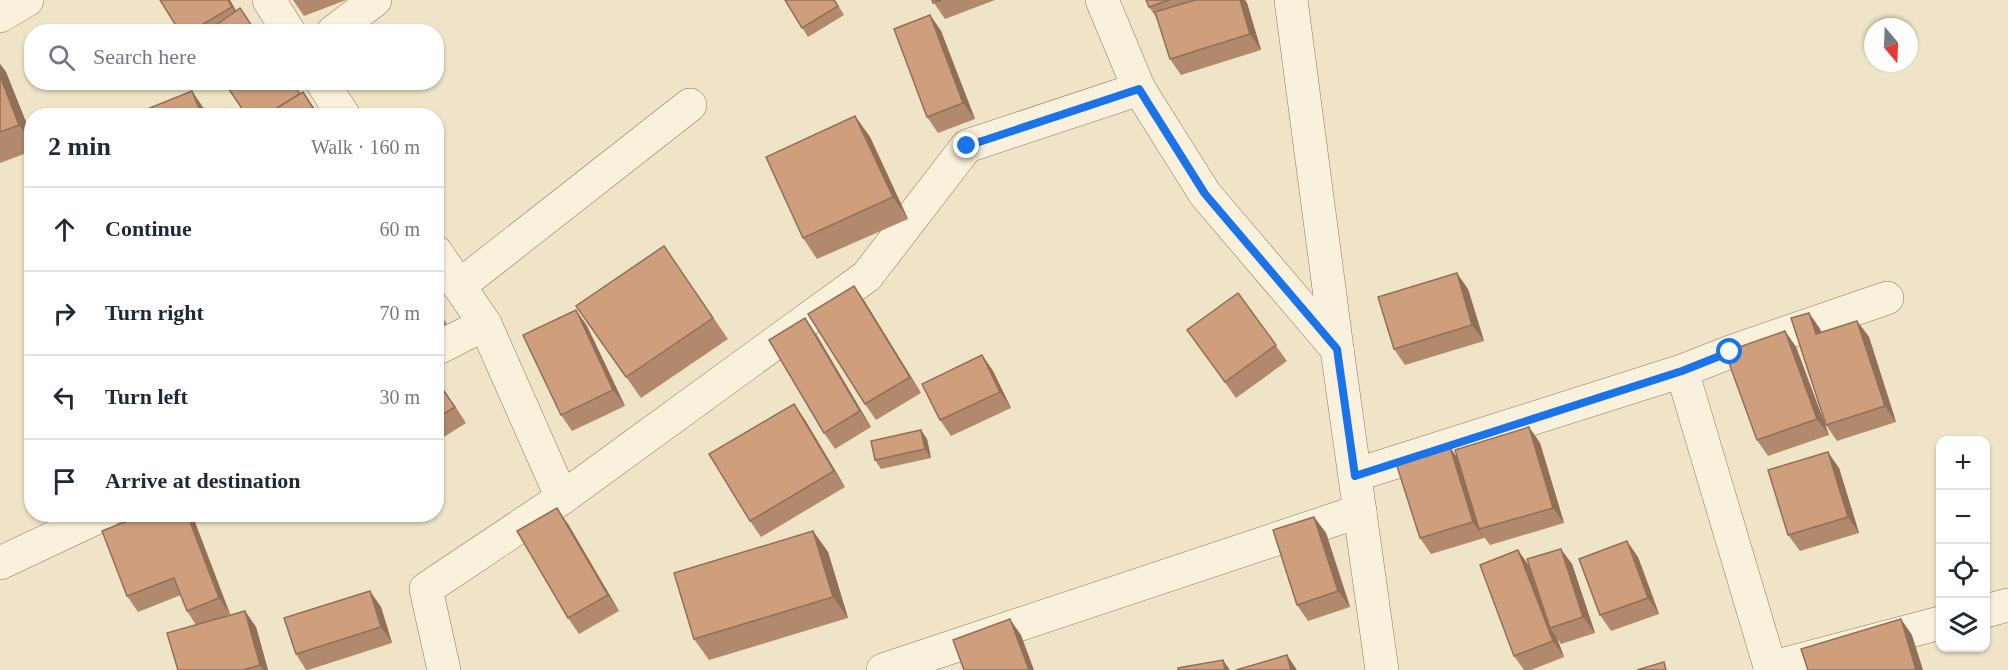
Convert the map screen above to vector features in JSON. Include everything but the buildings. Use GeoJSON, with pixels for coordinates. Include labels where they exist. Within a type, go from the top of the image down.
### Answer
{"type":"FeatureCollection","features":[{"type":"Feature","properties":{"kind":"street"},"geometry":{"type":"LineString","coordinates":[[0,16],[27,0]]}},
{"type":"Feature","properties":{"kind":"street"},"geometry":{"type":"LineString","coordinates":[[269,0],[284,24]]}},
{"type":"Feature","properties":{"kind":"street"},"geometry":{"type":"LineString","coordinates":[[344,24],[375,0]]}},
{"type":"Feature","properties":{"kind":"street"},"geometry":{"type":"LineString","coordinates":[[1102,0],[1139,89],[1205,194],[1337,349]]}},
{"type":"Feature","properties":{"kind":"street"},"geometry":{"type":"LineString","coordinates":[[1291,0],[1337,349],[1383,670]]}},
{"type":"Feature","properties":{"kind":"street"},"geometry":{"type":"LineString","coordinates":[[444,670],[426,589],[562,498],[867,276],[967,146],[1139,89]]}},
{"type":"Feature","properties":{"kind":"street"},"geometry":{"type":"LineString","coordinates":[[327,90],[339,108]]}},
{"type":"Feature","properties":{"kind":"street"},"geometry":{"type":"LineString","coordinates":[[459,286],[690,105]]}},
{"type":"Feature","properties":{"kind":"street"},"geometry":{"type":"LineString","coordinates":[[444,264],[485,324],[562,498]]}},
{"type":"Feature","properties":{"kind":"street"},"geometry":{"type":"LineString","coordinates":[[1355,476],[1682,371],[1887,298]]}},
{"type":"Feature","properties":{"kind":"street"},"geometry":{"type":"LineString","coordinates":[[444,345],[485,324]]}},
{"type":"Feature","properties":{"kind":"street"},"geometry":{"type":"LineString","coordinates":[[1682,371],[1771,669],[1936,624]]}},
{"type":"Feature","properties":{"kind":"street"},"geometry":{"type":"LineString","coordinates":[[883,670],[1360,511]]}},
{"type":"Feature","properties":{"kind":"street"},"geometry":{"type":"LineString","coordinates":[[0,563],[87,522]]}},
{"type":"Feature","properties":{"kind":"street"},"geometry":{"type":"LineString","coordinates":[[1990,610],[2008,606]]}},
{"type":"Feature","properties":{"kind":"route"},"geometry":{"type":"LineString","coordinates":[[967,146],[1139,89],[1205,194],[1337,349],[1355,476],[1682,371],[1730,352]]}}]}
